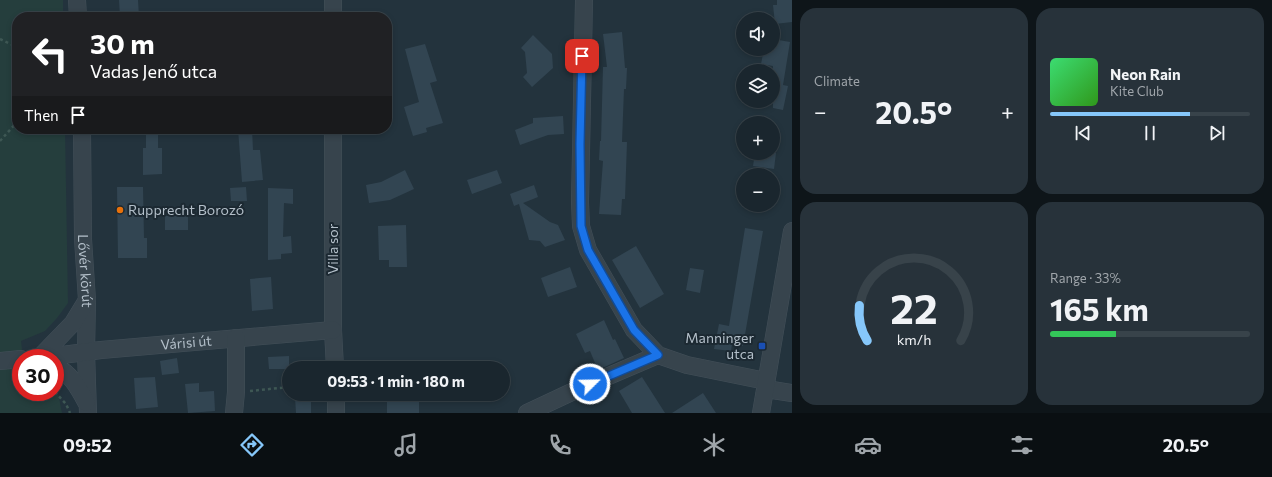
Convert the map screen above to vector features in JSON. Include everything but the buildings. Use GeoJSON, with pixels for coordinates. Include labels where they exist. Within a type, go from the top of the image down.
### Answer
{"type":"FeatureCollection","features":[{"type":"Feature","properties":{"kind":"street"},"geometry":{"type":"LineString","coordinates":[[77,0],[78,12]]}},
{"type":"Feature","properties":{"kind":"street"},"geometry":{"type":"LineString","coordinates":[[333,0],[333,12]]}},
{"type":"Feature","properties":{"kind":"street"},"geometry":{"type":"LineString","coordinates":[[584,0],[580,144],[581,226],[588,250],[634,330],[658,355],[687,365],[792,393]]}},
{"type":"Feature","properties":{"kind":"street","name":"Lővér körút"},"geometry":{"type":"LineString","coordinates":[[82,134],[83,239],[87,300],[86,352],[88,408]]}},
{"type":"Feature","properties":{"kind":"street","name":"Villa sor"},"geometry":{"type":"LineString","coordinates":[[333,134],[333,330],[335,361]]}},
{"type":"Feature","properties":{"kind":"street"},"geometry":{"type":"LineString","coordinates":[[762,413],[792,232]]}},
{"type":"Feature","properties":{"kind":"street","name":"Várisi út"},"geometry":{"type":"LineString","coordinates":[[48,349],[73,323],[87,300]]}},
{"type":"Feature","properties":{"kind":"street","name":"Várisi út"},"geometry":{"type":"LineString","coordinates":[[64,355],[333,330]]}},
{"type":"Feature","properties":{"kind":"street"},"geometry":{"type":"LineString","coordinates":[[234,413],[236,392],[236,338]]}},
{"type":"Feature","properties":{"kind":"street"},"geometry":{"type":"LineString","coordinates":[[527,413],[658,355]]}},
{"type":"Feature","properties":{"kind":"street"},"geometry":{"type":"LineString","coordinates":[[0,361],[12,360]]}},
{"type":"Feature","properties":{"kind":"street"},"geometry":{"type":"LineString","coordinates":[[64,371],[76,383],[88,408]]}},
{"type":"Feature","properties":{"kind":"street"},"geometry":{"type":"LineString","coordinates":[[336,401],[336,413]]}},
{"type":"Feature","properties":{"kind":"path"},"geometry":{"type":"LineString","coordinates":[[0,39],[12,45]]}},
{"type":"Feature","properties":{"kind":"path"},"geometry":{"type":"LineString","coordinates":[[0,141],[12,128]]}},
{"type":"Feature","properties":{"kind":"path"},"geometry":{"type":"LineString","coordinates":[[236,392],[282,388]]}},
{"type":"Feature","properties":{"kind":"path"},"geometry":{"type":"LineString","coordinates":[[63,401],[70,413]]}},
{"type":"Feature","properties":{"kind":"green space"},"geometry":{"type":"Polygon","coordinates":[[[0,0],[63,0],[63,12],[12,12],[12,134],[65,134],[68,303],[45,331],[21,341],[22,349],[12,349],[12,401],[60,401],[62,413],[0,413],[0,0]]]}},
{"type":"Feature","properties":{"kind":"place","name":"Rupprecht Borozó"},"geometry":{"type":"Point","coordinates":[120,210]}},
{"type":"Feature","properties":{"kind":"place","name":"Manninger utca"},"geometry":{"type":"Point","coordinates":[762,346]}},
{"type":"Feature","properties":{"kind":"route"},"geometry":{"type":"LineString","coordinates":[[582,56],[580,144],[581,226],[588,250],[634,330],[658,355],[590,384]]}}]}
